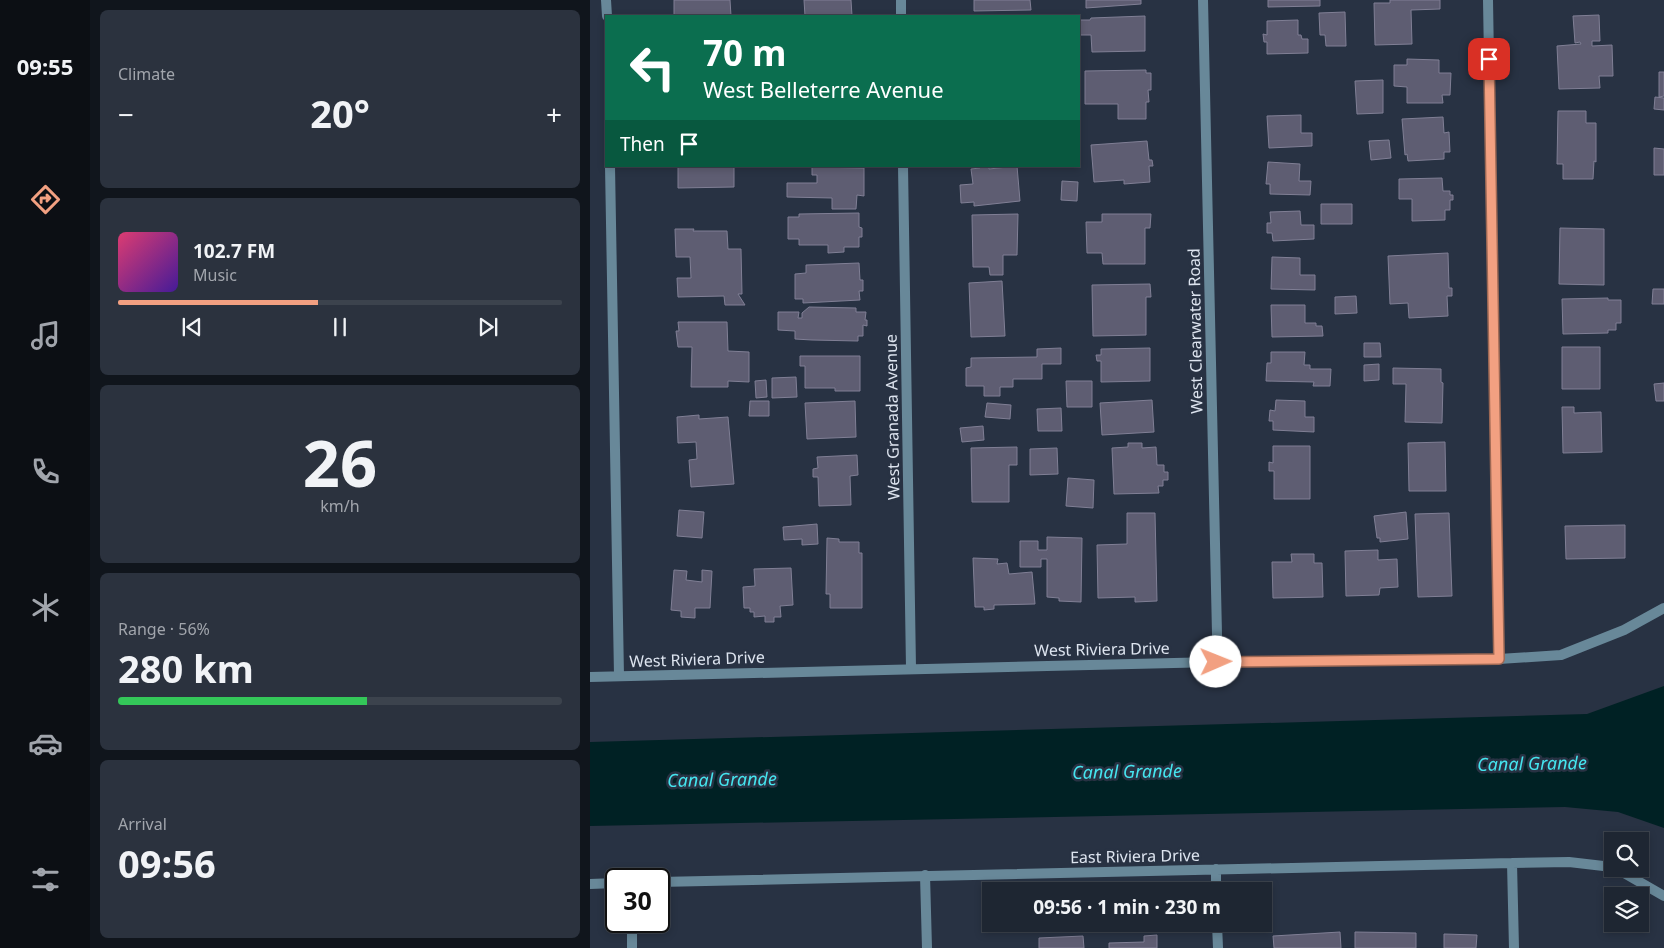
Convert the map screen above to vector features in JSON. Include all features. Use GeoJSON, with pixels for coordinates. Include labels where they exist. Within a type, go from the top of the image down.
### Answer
{"type":"FeatureCollection","features":[{"type":"Feature","properties":{"kind":"street"},"geometry":{"type":"LineString","coordinates":[[606,0],[607,15]]}},
{"type":"Feature","properties":{"kind":"street"},"geometry":{"type":"LineString","coordinates":[[901,0],[901,15]]}},
{"type":"Feature","properties":{"kind":"street","name":"West Clearwater Road"},"geometry":{"type":"LineString","coordinates":[[1203,0],[1217,634],[1216,662]]}},
{"type":"Feature","properties":{"kind":"street"},"geometry":{"type":"LineString","coordinates":[[1488,0],[1499,659]]}},
{"type":"Feature","properties":{"kind":"street"},"geometry":{"type":"LineString","coordinates":[[610,167],[619,676]]}},
{"type":"Feature","properties":{"kind":"street","name":"West Granada Avenue"},"geometry":{"type":"LineString","coordinates":[[903,167],[911,668]]}},
{"type":"Feature","properties":{"kind":"street","name":"West Riviera Drive"},"geometry":{"type":"LineString","coordinates":[[590,677],[911,668],[1499,659],[1561,655],[1624,630],[1664,608]]}},
{"type":"Feature","properties":{"kind":"street","name":"East Riviera Drive"},"geometry":{"type":"LineString","coordinates":[[670,882],[1569,862],[1604,866]]}},
{"type":"Feature","properties":{"kind":"street"},"geometry":{"type":"LineString","coordinates":[[1512,863],[1514,948]]}},
{"type":"Feature","properties":{"kind":"street"},"geometry":{"type":"LineString","coordinates":[[1216,869],[1216,882]]}},
{"type":"Feature","properties":{"kind":"street"},"geometry":{"type":"LineString","coordinates":[[925,875],[926,948]]}},
{"type":"Feature","properties":{"kind":"street"},"geometry":{"type":"LineString","coordinates":[[1631,877],[1664,896]]}},
{"type":"Feature","properties":{"kind":"street"},"geometry":{"type":"LineString","coordinates":[[590,884],[605,884]]}},
{"type":"Feature","properties":{"kind":"street"},"geometry":{"type":"LineString","coordinates":[[1217,932],[1218,948]]}},
{"type":"Feature","properties":{"kind":"street"},"geometry":{"type":"LineString","coordinates":[[632,933],[632,948]]}},
{"type":"Feature","properties":{"kind":"water","name":"Canal Grande"},"geometry":{"type":"Polygon","coordinates":[[[1664,686],[1664,828],[1618,812],[1565,807],[590,826],[590,742],[1587,714],[1664,686]]]}},
{"type":"Feature","properties":{"kind":"building"},"geometry":{"type":"Polygon","coordinates":[[[674,0],[730,0],[731,15],[674,15],[674,0]]]}},
{"type":"Feature","properties":{"kind":"building"},"geometry":{"type":"Polygon","coordinates":[[[804,0],[851,0],[852,15],[805,15],[804,0]]]}},
{"type":"Feature","properties":{"kind":"building"},"geometry":{"type":"Polygon","coordinates":[[[974,0],[1030,0],[1031,10],[974,11],[974,0]]]}},
{"type":"Feature","properties":{"kind":"building"},"geometry":{"type":"Polygon","coordinates":[[[1086,0],[1141,0],[1141,4],[1086,8],[1086,0]]]}},
{"type":"Feature","properties":{"kind":"building"},"geometry":{"type":"Polygon","coordinates":[[[1268,0],[1320,0],[1320,6],[1268,7],[1268,0]]]}},
{"type":"Feature","properties":{"kind":"building"},"geometry":{"type":"Polygon","coordinates":[[[1390,0],[1440,0],[1440,9],[1411,10],[1412,44],[1375,45],[1374,3],[1390,3],[1390,0]]]}},
{"type":"Feature","properties":{"kind":"building"},"geometry":{"type":"Polygon","coordinates":[[[1345,12],[1346,46],[1326,46],[1325,35],[1320,35],[1319,13],[1345,12]]]}},
{"type":"Feature","properties":{"kind":"building"},"geometry":{"type":"Polygon","coordinates":[[[1599,15],[1600,41],[1592,41],[1592,46],[1612,45],[1613,76],[1599,76],[1600,88],[1559,89],[1557,46],[1581,44],[1580,42],[1575,43],[1573,16],[1599,15]]]}},
{"type":"Feature","properties":{"kind":"building"},"geometry":{"type":"Polygon","coordinates":[[[1145,16],[1145,51],[1092,52],[1091,35],[1080,35],[1080,20],[1145,16]]]}},
{"type":"Feature","properties":{"kind":"building"},"geometry":{"type":"Polygon","coordinates":[[[1298,20],[1298,35],[1301,35],[1302,39],[1308,39],[1308,53],[1267,54],[1267,42],[1264,42],[1263,34],[1267,35],[1267,21],[1298,20]]]}},
{"type":"Feature","properties":{"kind":"building"},"geometry":{"type":"Polygon","coordinates":[[[1407,59],[1439,60],[1439,73],[1451,73],[1450,95],[1442,95],[1443,103],[1407,103],[1407,87],[1394,86],[1394,65],[1407,65],[1407,59]]]}},
{"type":"Feature","properties":{"kind":"building"},"geometry":{"type":"Polygon","coordinates":[[[1146,70],[1146,73],[1151,73],[1151,90],[1148,90],[1149,102],[1146,102],[1146,119],[1118,119],[1118,104],[1085,104],[1085,71],[1146,70]]]}},
{"type":"Feature","properties":{"kind":"building"},"geometry":{"type":"Polygon","coordinates":[[[1659,72],[1664,72],[1664,96],[1659,97],[1659,72]]]}},
{"type":"Feature","properties":{"kind":"building"},"geometry":{"type":"Polygon","coordinates":[[[1383,80],[1383,113],[1357,114],[1355,81],[1383,80]]]}},
{"type":"Feature","properties":{"kind":"building"},"geometry":{"type":"Polygon","coordinates":[[[1655,97],[1664,98],[1664,110],[1654,109],[1655,97]]]}},
{"type":"Feature","properties":{"kind":"building"},"geometry":{"type":"Polygon","coordinates":[[[1558,111],[1586,111],[1586,123],[1596,123],[1596,162],[1594,161],[1593,179],[1563,179],[1563,164],[1557,164],[1558,111]]]}},
{"type":"Feature","properties":{"kind":"building"},"geometry":{"type":"Polygon","coordinates":[[[1301,115],[1301,133],[1312,133],[1312,146],[1269,148],[1267,116],[1301,115]]]}},
{"type":"Feature","properties":{"kind":"building"},"geometry":{"type":"Polygon","coordinates":[[[1443,117],[1444,133],[1449,132],[1450,152],[1444,152],[1444,159],[1408,161],[1407,154],[1405,155],[1402,119],[1443,117]]]}},
{"type":"Feature","properties":{"kind":"building"},"geometry":{"type":"Polygon","coordinates":[[[1389,140],[1391,158],[1371,160],[1369,141],[1389,140]]]}},
{"type":"Feature","properties":{"kind":"building"},"geometry":{"type":"Polygon","coordinates":[[[1147,141],[1149,160],[1152,160],[1153,166],[1149,166],[1150,182],[1124,184],[1124,180],[1094,182],[1091,145],[1147,141]]]}},
{"type":"Feature","properties":{"kind":"building"},"geometry":{"type":"Polygon","coordinates":[[[1654,148],[1664,149],[1664,175],[1654,175],[1654,148]]]}},
{"type":"Feature","properties":{"kind":"building"},"geometry":{"type":"Polygon","coordinates":[[[1268,162],[1300,164],[1299,181],[1311,181],[1310,195],[1270,194],[1270,184],[1266,184],[1268,162]]]}},
{"type":"Feature","properties":{"kind":"building"},"geometry":{"type":"Polygon","coordinates":[[[678,167],[734,167],[734,187],[678,188],[678,167]]]}},
{"type":"Feature","properties":{"kind":"building"},"geometry":{"type":"Polygon","coordinates":[[[812,167],[864,168],[864,196],[857,195],[856,209],[832,209],[832,198],[787,197],[787,183],[817,183],[817,175],[812,175],[812,167]]]}},
{"type":"Feature","properties":{"kind":"building"},"geometry":{"type":"Polygon","coordinates":[[[1017,167],[1020,201],[974,206],[974,202],[961,203],[960,185],[973,184],[971,169],[1017,167]]]}},
{"type":"Feature","properties":{"kind":"building"},"geometry":{"type":"Polygon","coordinates":[[[1442,178],[1443,191],[1450,191],[1450,195],[1453,195],[1453,200],[1450,200],[1450,210],[1445,210],[1445,220],[1412,221],[1412,199],[1399,199],[1399,179],[1442,178]]]}},
{"type":"Feature","properties":{"kind":"building"},"geometry":{"type":"Polygon","coordinates":[[[1062,181],[1078,182],[1077,201],[1061,200],[1062,181]]]}},
{"type":"Feature","properties":{"kind":"building"},"geometry":{"type":"Polygon","coordinates":[[[1321,204],[1352,204],[1352,224],[1321,224],[1321,204]]]}},
{"type":"Feature","properties":{"kind":"building"},"geometry":{"type":"Polygon","coordinates":[[[1300,211],[1301,225],[1314,225],[1314,239],[1273,241],[1272,233],[1267,233],[1267,223],[1271,223],[1270,212],[1300,211]]]}},
{"type":"Feature","properties":{"kind":"building"},"geometry":{"type":"Polygon","coordinates":[[[859,213],[859,227],[862,228],[862,237],[859,237],[859,247],[844,247],[844,252],[828,253],[828,245],[799,245],[799,239],[788,239],[788,217],[799,217],[799,214],[859,213]]]}},
{"type":"Feature","properties":{"kind":"building"},"geometry":{"type":"Polygon","coordinates":[[[1018,214],[1017,255],[1003,255],[1003,275],[990,275],[989,267],[973,267],[972,215],[1018,214]]]}},
{"type":"Feature","properties":{"kind":"building"},"geometry":{"type":"Polygon","coordinates":[[[1102,214],[1151,214],[1150,228],[1145,228],[1145,264],[1103,264],[1102,253],[1087,253],[1086,222],[1102,222],[1102,214]]]}},
{"type":"Feature","properties":{"kind":"building"},"geometry":{"type":"Polygon","coordinates":[[[1560,228],[1604,229],[1604,285],[1559,284],[1560,228]]]}},
{"type":"Feature","properties":{"kind":"building"},"geometry":{"type":"Polygon","coordinates":[[[675,229],[727,231],[728,249],[741,249],[742,294],[738,294],[745,305],[725,305],[724,296],[678,297],[677,278],[691,278],[690,257],[676,257],[675,229]]]}},
{"type":"Feature","properties":{"kind":"building"},"geometry":{"type":"Polygon","coordinates":[[[1448,253],[1449,288],[1452,288],[1452,296],[1447,296],[1448,316],[1409,318],[1408,303],[1390,304],[1388,256],[1448,253]]]}},
{"type":"Feature","properties":{"kind":"building"},"geometry":{"type":"Polygon","coordinates":[[[1272,257],[1300,258],[1300,275],[1315,275],[1315,290],[1271,289],[1272,257]]]}},
{"type":"Feature","properties":{"kind":"building"},"geometry":{"type":"Polygon","coordinates":[[[859,263],[860,280],[863,280],[863,291],[859,291],[860,300],[803,303],[803,299],[795,299],[795,274],[806,273],[806,265],[859,263]]]}},
{"type":"Feature","properties":{"kind":"building"},"geometry":{"type":"Polygon","coordinates":[[[1002,281],[1005,336],[971,337],[969,283],[1002,281]]]}},
{"type":"Feature","properties":{"kind":"building"},"geometry":{"type":"Polygon","coordinates":[[[1150,284],[1151,297],[1146,297],[1146,335],[1093,336],[1092,285],[1150,284]]]}},
{"type":"Feature","properties":{"kind":"building"},"geometry":{"type":"Polygon","coordinates":[[[1653,289],[1664,289],[1664,304],[1652,304],[1653,289]]]}},
{"type":"Feature","properties":{"kind":"building"},"geometry":{"type":"Polygon","coordinates":[[[1356,296],[1357,313],[1335,314],[1335,297],[1356,296]]]}},
{"type":"Feature","properties":{"kind":"building"},"geometry":{"type":"Polygon","coordinates":[[[1608,298],[1608,300],[1621,300],[1621,323],[1616,323],[1616,330],[1608,330],[1608,333],[1563,334],[1562,299],[1608,298]]]}},
{"type":"Feature","properties":{"kind":"building"},"geometry":{"type":"Polygon","coordinates":[[[1271,305],[1305,305],[1305,323],[1316,323],[1316,326],[1322,326],[1323,336],[1272,337],[1271,305]]]}},
{"type":"Feature","properties":{"kind":"building"},"geometry":{"type":"Polygon","coordinates":[[[809,307],[856,308],[856,312],[866,312],[865,320],[867,320],[867,326],[863,325],[863,336],[858,336],[858,341],[795,339],[795,331],[778,330],[778,312],[799,312],[798,318],[802,318],[802,313],[809,307]]]}},
{"type":"Feature","properties":{"kind":"building"},"geometry":{"type":"Polygon","coordinates":[[[678,322],[727,322],[728,351],[749,352],[749,382],[728,381],[728,387],[691,387],[692,347],[678,347],[676,331],[679,331],[678,322]]]}},
{"type":"Feature","properties":{"kind":"building"},"geometry":{"type":"Polygon","coordinates":[[[1364,343],[1380,343],[1381,357],[1364,357],[1364,343]]]}},
{"type":"Feature","properties":{"kind":"building"},"geometry":{"type":"Polygon","coordinates":[[[1562,347],[1600,347],[1600,389],[1562,389],[1562,347]]]}},
{"type":"Feature","properties":{"kind":"building"},"geometry":{"type":"Polygon","coordinates":[[[1061,348],[1061,364],[1042,364],[1042,379],[1013,379],[1013,387],[1000,387],[1000,396],[984,396],[984,386],[966,386],[966,368],[971,367],[971,358],[1037,357],[1037,349],[1061,348]]]}},
{"type":"Feature","properties":{"kind":"building"},"geometry":{"type":"Polygon","coordinates":[[[1150,348],[1150,381],[1101,382],[1101,361],[1097,361],[1096,355],[1101,355],[1101,349],[1150,348]]]}},
{"type":"Feature","properties":{"kind":"building"},"geometry":{"type":"Polygon","coordinates":[[[1271,352],[1305,352],[1304,365],[1310,365],[1310,369],[1331,369],[1330,386],[1313,386],[1314,382],[1266,381],[1267,363],[1271,363],[1271,352]]]}},
{"type":"Feature","properties":{"kind":"building"},"geometry":{"type":"Polygon","coordinates":[[[800,356],[860,356],[860,391],[835,391],[835,388],[805,388],[805,366],[800,366],[800,356]]]}},
{"type":"Feature","properties":{"kind":"building"},"geometry":{"type":"Polygon","coordinates":[[[1379,364],[1379,380],[1364,381],[1364,365],[1379,364]]]}},
{"type":"Feature","properties":{"kind":"building"},"geometry":{"type":"Polygon","coordinates":[[[1393,368],[1441,369],[1441,382],[1443,383],[1442,423],[1405,422],[1406,384],[1393,384],[1393,368]]]}},
{"type":"Feature","properties":{"kind":"building"},"geometry":{"type":"Polygon","coordinates":[[[796,377],[797,397],[772,398],[772,378],[796,377]]]}},
{"type":"Feature","properties":{"kind":"building"},"geometry":{"type":"Polygon","coordinates":[[[766,380],[767,397],[756,398],[755,381],[766,380]]]}},
{"type":"Feature","properties":{"kind":"building"},"geometry":{"type":"Polygon","coordinates":[[[1066,381],[1092,381],[1092,407],[1067,407],[1066,381]]]}},
{"type":"Feature","properties":{"kind":"building"},"geometry":{"type":"Polygon","coordinates":[[[1664,383],[1664,401],[1656,401],[1654,384],[1664,383]]]}},
{"type":"Feature","properties":{"kind":"building"},"geometry":{"type":"Polygon","coordinates":[[[1152,400],[1154,432],[1102,435],[1100,403],[1152,400]]]}},
{"type":"Feature","properties":{"kind":"building"},"geometry":{"type":"Polygon","coordinates":[[[1276,400],[1305,401],[1305,417],[1314,417],[1314,432],[1273,430],[1273,421],[1269,421],[1270,410],[1275,411],[1276,400]]]}},
{"type":"Feature","properties":{"kind":"building"},"geometry":{"type":"Polygon","coordinates":[[[750,401],[769,401],[769,416],[749,416],[750,401]]]}},
{"type":"Feature","properties":{"kind":"building"},"geometry":{"type":"Polygon","coordinates":[[[855,401],[856,437],[807,439],[805,403],[855,401]]]}},
{"type":"Feature","properties":{"kind":"building"},"geometry":{"type":"Polygon","coordinates":[[[987,403],[1011,405],[1010,419],[985,417],[987,403]]]}},
{"type":"Feature","properties":{"kind":"building"},"geometry":{"type":"Polygon","coordinates":[[[1562,407],[1574,407],[1574,413],[1601,412],[1602,452],[1563,453],[1562,407]]]}},
{"type":"Feature","properties":{"kind":"building"},"geometry":{"type":"Polygon","coordinates":[[[1061,408],[1062,431],[1038,431],[1037,409],[1061,408]]]}},
{"type":"Feature","properties":{"kind":"building"},"geometry":{"type":"Polygon","coordinates":[[[699,415],[699,419],[728,417],[734,484],[691,487],[689,460],[697,459],[696,442],[678,443],[677,417],[699,415]]]}},
{"type":"Feature","properties":{"kind":"building"},"geometry":{"type":"Polygon","coordinates":[[[983,426],[984,440],[962,442],[960,428],[983,426]]]}},
{"type":"Feature","properties":{"kind":"building"},"geometry":{"type":"Polygon","coordinates":[[[1445,442],[1446,491],[1409,491],[1408,443],[1445,442]]]}},
{"type":"Feature","properties":{"kind":"building"},"geometry":{"type":"Polygon","coordinates":[[[1128,443],[1142,443],[1142,448],[1156,447],[1157,465],[1164,465],[1164,472],[1168,472],[1168,480],[1163,480],[1163,486],[1158,486],[1159,493],[1114,494],[1112,448],[1128,447],[1128,443]]]}},
{"type":"Feature","properties":{"kind":"building"},"geometry":{"type":"Polygon","coordinates":[[[1273,446],[1310,446],[1310,499],[1274,499],[1274,471],[1269,471],[1269,462],[1273,463],[1273,446]]]}},
{"type":"Feature","properties":{"kind":"building"},"geometry":{"type":"Polygon","coordinates":[[[1017,447],[1017,465],[1009,465],[1009,502],[972,502],[971,448],[1017,447]]]}},
{"type":"Feature","properties":{"kind":"building"},"geometry":{"type":"Polygon","coordinates":[[[1057,448],[1058,474],[1030,475],[1030,449],[1057,448]]]}},
{"type":"Feature","properties":{"kind":"building"},"geometry":{"type":"Polygon","coordinates":[[[857,455],[858,475],[850,476],[851,505],[819,506],[818,477],[813,477],[813,469],[818,468],[817,457],[857,455]]]}},
{"type":"Feature","properties":{"kind":"building"},"geometry":{"type":"Polygon","coordinates":[[[1068,478],[1094,480],[1093,508],[1066,506],[1068,478]]]}},
{"type":"Feature","properties":{"kind":"building"},"geometry":{"type":"Polygon","coordinates":[[[679,510],[704,512],[702,538],[677,536],[679,510]]]}},
{"type":"Feature","properties":{"kind":"building"},"geometry":{"type":"Polygon","coordinates":[[[1406,512],[1408,539],[1380,542],[1380,538],[1377,538],[1374,516],[1406,512]]]}},
{"type":"Feature","properties":{"kind":"building"},"geometry":{"type":"Polygon","coordinates":[[[1127,513],[1155,513],[1157,601],[1135,602],[1135,597],[1098,598],[1097,545],[1127,544],[1127,513]]]}},
{"type":"Feature","properties":{"kind":"building"},"geometry":{"type":"Polygon","coordinates":[[[1449,513],[1452,596],[1418,597],[1415,514],[1449,513]]]}},
{"type":"Feature","properties":{"kind":"building"},"geometry":{"type":"Polygon","coordinates":[[[817,524],[818,544],[802,545],[802,539],[784,540],[783,527],[817,524]]]}},
{"type":"Feature","properties":{"kind":"building"},"geometry":{"type":"Polygon","coordinates":[[[1625,525],[1625,558],[1566,559],[1565,526],[1625,525]]]}},
{"type":"Feature","properties":{"kind":"building"},"geometry":{"type":"Polygon","coordinates":[[[1047,537],[1082,538],[1081,602],[1059,601],[1059,598],[1047,597],[1047,559],[1041,559],[1041,567],[1020,567],[1020,541],[1038,541],[1038,550],[1047,550],[1047,537]]]}},
{"type":"Feature","properties":{"kind":"building"},"geometry":{"type":"Polygon","coordinates":[[[827,538],[839,539],[839,542],[859,542],[859,553],[862,553],[862,608],[830,608],[830,594],[826,594],[827,538]]]}},
{"type":"Feature","properties":{"kind":"building"},"geometry":{"type":"Polygon","coordinates":[[[1378,550],[1378,560],[1397,559],[1398,587],[1380,588],[1379,595],[1346,596],[1345,551],[1378,550]]]}},
{"type":"Feature","properties":{"kind":"building"},"geometry":{"type":"Polygon","coordinates":[[[1291,554],[1314,554],[1314,563],[1322,563],[1323,597],[1273,598],[1272,562],[1292,562],[1291,554]]]}},
{"type":"Feature","properties":{"kind":"building"},"geometry":{"type":"Polygon","coordinates":[[[973,558],[998,559],[997,564],[1007,563],[1009,574],[1032,572],[1035,604],[994,605],[994,609],[984,610],[984,607],[975,607],[973,558]]]}},
{"type":"Feature","properties":{"kind":"building"},"geometry":{"type":"Polygon","coordinates":[[[791,568],[793,605],[780,606],[781,617],[774,617],[774,622],[765,622],[765,616],[754,617],[754,612],[750,612],[750,608],[744,608],[743,587],[755,586],[754,569],[791,568]]]}},
{"type":"Feature","properties":{"kind":"building"},"geometry":{"type":"Polygon","coordinates":[[[674,570],[687,571],[686,580],[702,582],[702,570],[712,571],[710,608],[695,608],[695,618],[681,617],[681,611],[671,610],[674,570]]]}},
{"type":"Feature","properties":{"kind":"building"},"geometry":{"type":"Polygon","coordinates":[[[1340,932],[1341,948],[1274,948],[1273,936],[1340,932]]]}},
{"type":"Feature","properties":{"kind":"building"},"geometry":{"type":"Polygon","coordinates":[[[1355,932],[1416,933],[1416,948],[1355,948],[1355,932]]]}},
{"type":"Feature","properties":{"kind":"building"},"geometry":{"type":"Polygon","coordinates":[[[1444,934],[1477,935],[1476,948],[1444,948],[1444,934]]]}},
{"type":"Feature","properties":{"kind":"building"},"geometry":{"type":"Polygon","coordinates":[[[1157,935],[1157,948],[1109,948],[1109,943],[1144,942],[1144,936],[1157,935]]]}},
{"type":"Feature","properties":{"kind":"building"},"geometry":{"type":"Polygon","coordinates":[[[1083,936],[1084,948],[1039,948],[1039,938],[1083,936]]]}},
{"type":"Feature","properties":{"kind":"route"},"geometry":{"type":"LineString","coordinates":[[1216,662],[1499,659],[1489,59]]}}]}
